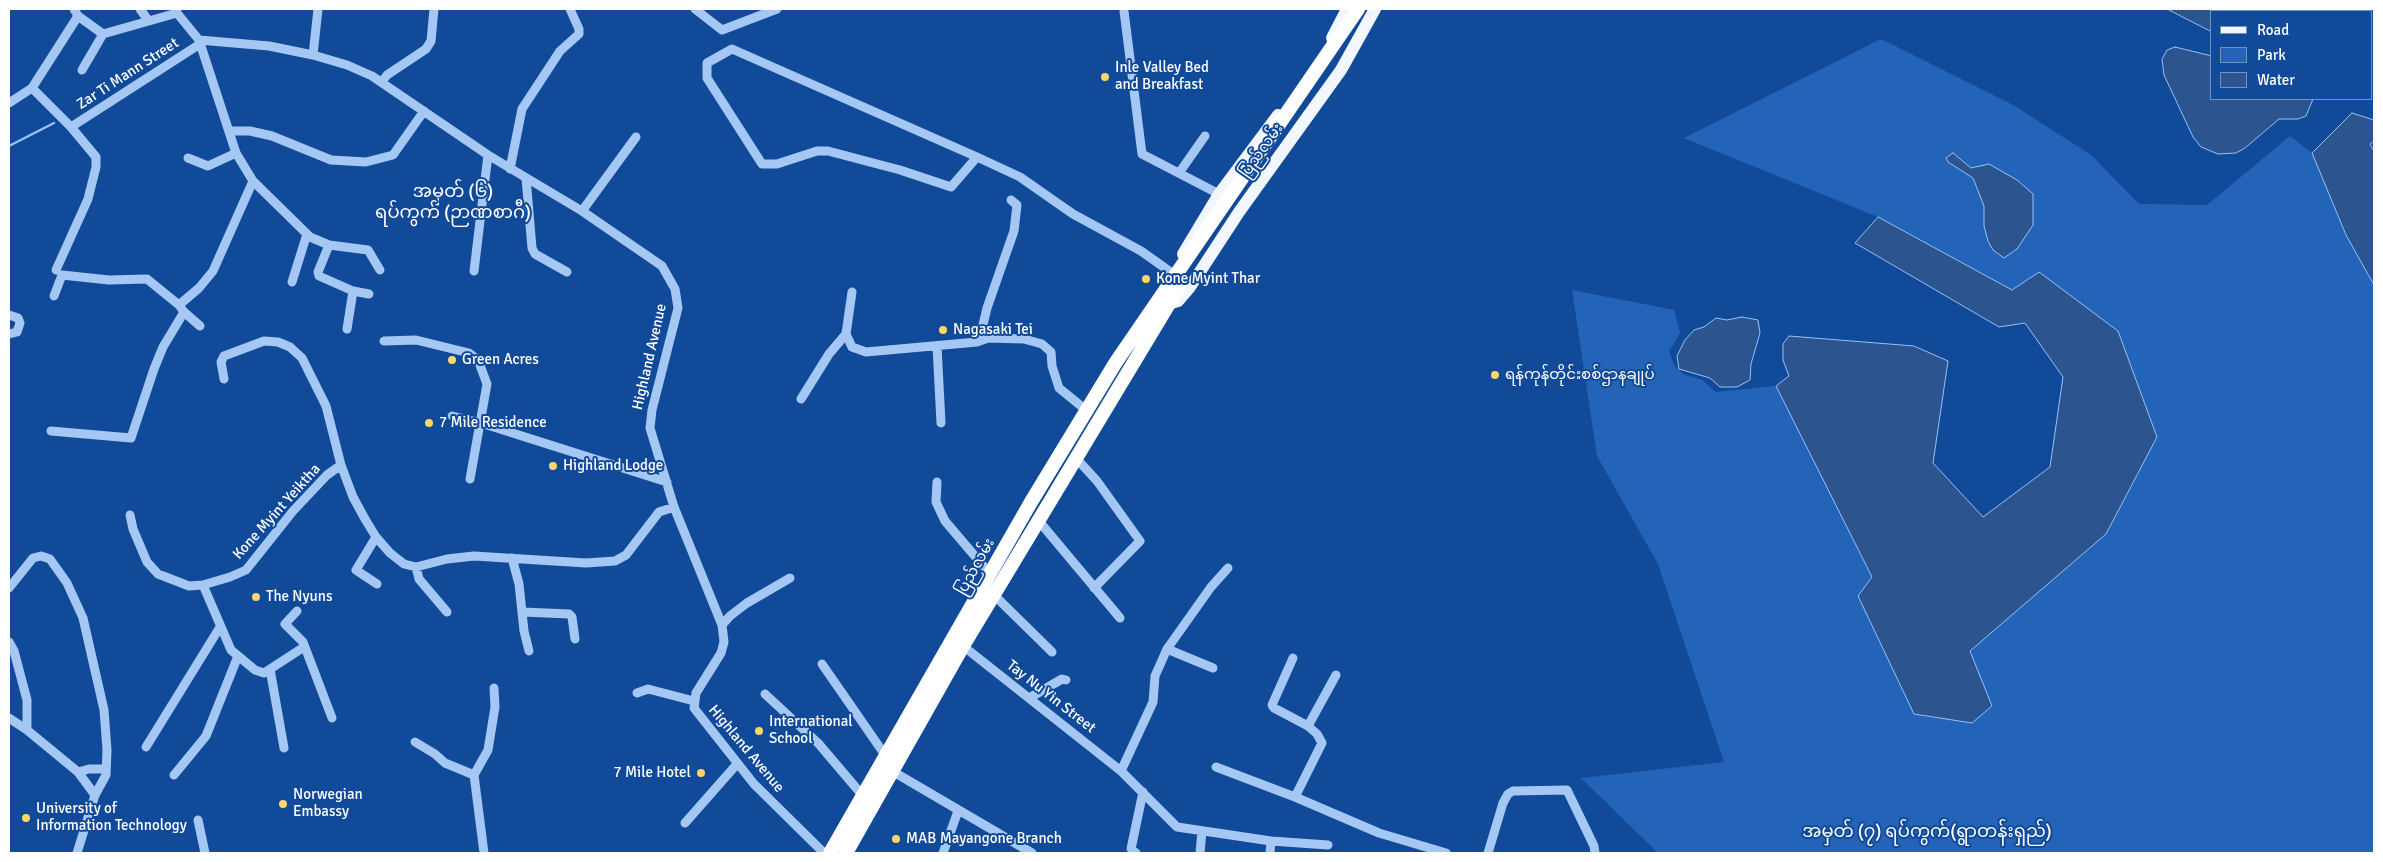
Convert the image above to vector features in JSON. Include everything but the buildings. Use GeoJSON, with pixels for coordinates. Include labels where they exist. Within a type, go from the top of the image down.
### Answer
{"type":"FeatureCollection","features":[{"type":"Feature","properties":{"kind":"highway","name":"ပြည်လမ်း"},"geometry":{"type":"LineString","coordinates":[[846,853],[963,646],[1075,457],[1149,340],[1164,301],[1358,9]]}},
{"type":"Feature","properties":{"kind":"highway","name":"ပြည်လမ်း"},"geometry":{"type":"LineString","coordinates":[[830,853],[1086,410],[1136,330],[1164,301],[1347,40],[1366,9]]}},
{"type":"Feature","properties":{"kind":"main road","name":"ပြည်လမ်း"},"geometry":{"type":"LineString","coordinates":[[1347,9],[1313,67],[1219,194],[1172,272],[1164,301],[1178,300],[1190,287],[1239,212],[1341,70],[1375,9]]}},
{"type":"Feature","properties":{"kind":"street"},"geometry":{"type":"LineString","coordinates":[[140,9],[148,20]]}},
{"type":"Feature","properties":{"kind":"street"},"geometry":{"type":"LineString","coordinates":[[313,55],[318,9]]}},
{"type":"Feature","properties":{"kind":"street"},"geometry":{"type":"LineString","coordinates":[[382,82],[388,75],[426,49],[431,41],[434,9]]}},
{"type":"Feature","properties":{"kind":"street"},"geometry":{"type":"LineString","coordinates":[[510,168],[522,109],[560,51],[579,34],[579,28],[570,9]]}},
{"type":"Feature","properties":{"kind":"street"},"geometry":{"type":"LineString","coordinates":[[695,9],[722,30],[777,9]]}},
{"type":"Feature","properties":{"kind":"street"},"geometry":{"type":"LineString","coordinates":[[82,70],[103,34],[177,11],[199,42],[236,153],[253,181],[306,234],[328,245],[368,250],[380,270]]}},
{"type":"Feature","properties":{"kind":"street"},"geometry":{"type":"LineString","coordinates":[[1124,11],[1142,154],[1219,194]]}},
{"type":"Feature","properties":{"kind":"street"},"geometry":{"type":"LineString","coordinates":[[9,103],[32,88],[76,12],[103,34]]}},
{"type":"Feature","properties":{"kind":"street","name":"Highland Avenue"},"geometry":{"type":"LineString","coordinates":[[199,42],[269,46],[313,55],[347,65],[382,82],[488,155],[582,211],[662,266],[675,289],[678,308],[650,420],[650,428],[674,507],[722,625],[724,642],[722,653],[694,701],[694,708],[737,764],[824,853]]}},
{"type":"Feature","properties":{"kind":"street","name":"Zar Ti Mann Street"},"geometry":{"type":"LineString","coordinates":[[71,127],[199,42]]}},
{"type":"Feature","properties":{"kind":"street"},"geometry":{"type":"LineString","coordinates":[[977,157],[951,187],[900,170],[828,151],[817,151],[777,164],[762,164],[707,78],[707,63],[732,48],[977,157],[1020,177],[1074,214],[1172,272]]}},
{"type":"Feature","properties":{"kind":"street"},"geometry":{"type":"LineString","coordinates":[[32,88],[71,127],[96,156],[96,167],[88,199],[56,270]]}},
{"type":"Feature","properties":{"kind":"street"},"geometry":{"type":"LineString","coordinates":[[229,131],[250,131],[272,136],[331,160],[366,162],[393,155],[424,111]]}},
{"type":"Feature","properties":{"kind":"street"},"geometry":{"type":"LineString","coordinates":[[1179,173],[1205,136]]}},
{"type":"Feature","properties":{"kind":"street"},"geometry":{"type":"LineString","coordinates":[[582,211],[636,137]]}},
{"type":"Feature","properties":{"kind":"street"},"geometry":{"type":"LineString","coordinates":[[188,158],[208,166],[236,153]]}},
{"type":"Feature","properties":{"kind":"street"},"geometry":{"type":"LineString","coordinates":[[474,271],[488,155]]}},
{"type":"Feature","properties":{"kind":"street"},"geometry":{"type":"LineString","coordinates":[[526,178],[532,248],[535,254],[567,272]]}},
{"type":"Feature","properties":{"kind":"street"},"geometry":{"type":"LineString","coordinates":[[51,431],[131,438],[154,369],[181,309],[214,271],[253,181]]}},
{"type":"Feature","properties":{"kind":"street"},"geometry":{"type":"LineString","coordinates":[[983,340],[982,329],[987,308],[1014,230],[1017,205],[1011,200]]}},
{"type":"Feature","properties":{"kind":"street"},"geometry":{"type":"LineString","coordinates":[[292,282],[306,234]]}},
{"type":"Feature","properties":{"kind":"street"},"geometry":{"type":"LineString","coordinates":[[328,245],[318,272],[320,276],[353,291],[369,294]]}},
{"type":"Feature","properties":{"kind":"street"},"geometry":{"type":"LineString","coordinates":[[54,296],[62,275],[109,280],[152,280],[200,326]]}},
{"type":"Feature","properties":{"kind":"street"},"geometry":{"type":"LineString","coordinates":[[347,329],[353,291]]}},
{"type":"Feature","properties":{"kind":"street"},"geometry":{"type":"LineString","coordinates":[[801,399],[829,354],[846,334],[852,292]]}},
{"type":"Feature","properties":{"kind":"street"},"geometry":{"type":"LineString","coordinates":[[9,315],[18,318],[20,323],[17,332],[9,334]]}},
{"type":"Feature","properties":{"kind":"street"},"geometry":{"type":"LineString","coordinates":[[846,334],[852,346],[866,352],[983,340],[1024,339],[1042,344],[1051,352],[1052,366],[1059,388],[1086,410]]}},
{"type":"Feature","properties":{"kind":"street"},"geometry":{"type":"LineString","coordinates":[[384,341],[416,340],[469,353],[478,360],[487,384],[470,480]]}},
{"type":"Feature","properties":{"kind":"street"},"geometry":{"type":"LineString","coordinates":[[224,379],[221,362],[224,356],[264,341],[290,347],[302,358],[326,406],[341,465],[353,497],[376,537],[404,564],[416,567],[447,559],[474,556],[586,563],[615,561],[626,555],[659,512],[674,507]]}},
{"type":"Feature","properties":{"kind":"street"},"geometry":{"type":"LineString","coordinates":[[937,346],[941,423]]}},
{"type":"Feature","properties":{"kind":"street"},"geometry":{"type":"LineString","coordinates":[[452,416],[481,423],[667,482]]}},
{"type":"Feature","properties":{"kind":"street"},"geometry":{"type":"LineString","coordinates":[[1075,457],[1097,481],[1140,542],[1094,588]]}},
{"type":"Feature","properties":{"kind":"street","name":"Kone Myint Yeiktha"},"geometry":{"type":"LineString","coordinates":[[130,515],[133,529],[147,562],[158,574],[182,584],[203,585],[246,570],[293,511],[327,476],[341,465]]}},
{"type":"Feature","properties":{"kind":"street"},"geometry":{"type":"LineString","coordinates":[[937,482],[936,502],[945,522],[991,575]]}},
{"type":"Feature","properties":{"kind":"street"},"geometry":{"type":"LineString","coordinates":[[1038,520],[1120,618]]}},
{"type":"Feature","properties":{"kind":"street"},"geometry":{"type":"LineString","coordinates":[[376,537],[356,570],[377,584]]}},
{"type":"Feature","properties":{"kind":"street"},"geometry":{"type":"LineString","coordinates":[[9,588],[33,558],[41,556],[50,559],[66,582],[83,618],[104,710],[106,769],[102,786],[95,795],[77,853]]}},
{"type":"Feature","properties":{"kind":"street"},"geometry":{"type":"LineString","coordinates":[[512,558],[519,584],[524,631],[529,651]]}},
{"type":"Feature","properties":{"kind":"street"},"geometry":{"type":"LineString","coordinates":[[416,567],[419,578],[447,612]]}},
{"type":"Feature","properties":{"kind":"street"},"geometry":{"type":"LineString","coordinates":[[1121,771],[1153,702],[1155,676],[1167,649],[1211,587],[1228,568]]}},
{"type":"Feature","properties":{"kind":"street"},"geometry":{"type":"LineString","coordinates":[[722,625],[747,603],[790,578]]}},
{"type":"Feature","properties":{"kind":"street"},"geometry":{"type":"LineString","coordinates":[[203,585],[220,627],[232,650],[255,670],[267,671],[304,647]]}},
{"type":"Feature","properties":{"kind":"street"},"geometry":{"type":"LineString","coordinates":[[994,595],[1052,652]]}},
{"type":"Feature","properties":{"kind":"street"},"geometry":{"type":"LineString","coordinates":[[297,610],[286,624],[303,642],[332,718]]}},
{"type":"Feature","properties":{"kind":"street"},"geometry":{"type":"LineString","coordinates":[[523,612],[569,614],[572,617],[576,639]]}},
{"type":"Feature","properties":{"kind":"street"},"geometry":{"type":"LineString","coordinates":[[146,747],[220,627]]}},
{"type":"Feature","properties":{"kind":"street"},"geometry":{"type":"LineString","coordinates":[[9,642],[14,651],[27,700],[27,730]]}},
{"type":"Feature","properties":{"kind":"street","name":"Tay Nu Yin Street"},"geometry":{"type":"LineString","coordinates":[[963,646],[1031,697],[1121,771],[1177,827],[1270,841],[1328,845]]}},
{"type":"Feature","properties":{"kind":"street"},"geometry":{"type":"LineString","coordinates":[[1167,649],[1213,668]]}},
{"type":"Feature","properties":{"kind":"street"},"geometry":{"type":"LineString","coordinates":[[174,775],[206,736],[238,656]]}},
{"type":"Feature","properties":{"kind":"street"},"geometry":{"type":"LineString","coordinates":[[1293,658],[1272,705],[1308,726],[1317,734],[1322,743],[1295,797]]}},
{"type":"Feature","properties":{"kind":"street"},"geometry":{"type":"LineString","coordinates":[[822,664],[885,755]]}},
{"type":"Feature","properties":{"kind":"street"},"geometry":{"type":"LineString","coordinates":[[267,671],[284,748]]}},
{"type":"Feature","properties":{"kind":"street"},"geometry":{"type":"LineString","coordinates":[[1308,726],[1336,675]]}},
{"type":"Feature","properties":{"kind":"street"},"geometry":{"type":"LineString","coordinates":[[1031,697],[1062,679],[1066,680]]}},
{"type":"Feature","properties":{"kind":"street"},"geometry":{"type":"LineString","coordinates":[[484,853],[474,775],[488,750],[495,708],[494,688]]}},
{"type":"Feature","properties":{"kind":"street"},"geometry":{"type":"LineString","coordinates":[[637,693],[648,689],[694,701]]}},
{"type":"Feature","properties":{"kind":"street"},"geometry":{"type":"LineString","coordinates":[[765,694],[818,743],[863,796]]}},
{"type":"Feature","properties":{"kind":"street"},"geometry":{"type":"LineString","coordinates":[[9,718],[27,730],[78,772],[95,795]]}},
{"type":"Feature","properties":{"kind":"street"},"geometry":{"type":"LineString","coordinates":[[415,742],[435,754],[445,763],[474,775]]}},
{"type":"Feature","properties":{"kind":"street"},"geometry":{"type":"LineString","coordinates":[[685,823],[737,764]]}},
{"type":"Feature","properties":{"kind":"street"},"geometry":{"type":"LineString","coordinates":[[1216,767],[1295,797],[1379,833],[1446,853]]}},
{"type":"Feature","properties":{"kind":"street"},"geometry":{"type":"LineString","coordinates":[[78,772],[89,769],[106,769]]}},
{"type":"Feature","properties":{"kind":"street"},"geometry":{"type":"LineString","coordinates":[[892,771],[1032,853]]}},
{"type":"Feature","properties":{"kind":"street"},"geometry":{"type":"LineString","coordinates":[[1488,853],[1503,803],[1513,791],[1567,790],[1594,846],[1595,853]]}},
{"type":"Feature","properties":{"kind":"street"},"geometry":{"type":"LineString","coordinates":[[1136,853],[1131,849],[1143,792]]}},
{"type":"Feature","properties":{"kind":"street"},"geometry":{"type":"LineString","coordinates":[[943,853],[958,810]]}},
{"type":"Feature","properties":{"kind":"street"},"geometry":{"type":"LineString","coordinates":[[198,820],[205,853]]}},
{"type":"Feature","properties":{"kind":"street"},"geometry":{"type":"LineString","coordinates":[[1200,853],[1202,832]]}},
{"type":"Feature","properties":{"kind":"street"},"geometry":{"type":"LineString","coordinates":[[1270,841],[1270,853]]}},
{"type":"Feature","properties":{"kind":"green space"},"geometry":{"type":"Polygon","coordinates":[[[1881,39],[2015,106],[2091,155],[2139,204],[2207,205],[2290,136],[2312,153],[2346,235],[2374,285],[2374,853],[1658,853],[1581,778],[1724,762],[1658,564],[1597,456],[1572,290],[1674,310],[1680,333],[1669,351],[1674,365],[1683,374],[1702,380],[1716,392],[1776,386],[1872,577],[1992,706],[1969,651],[2106,534],[2157,437],[2012,290],[1878,217],[1684,138],[1881,39]]]}},
{"type":"Feature","properties":{"kind":"water"},"geometry":{"type":"Polygon","coordinates":[[[2167,9],[2295,9],[2210,10],[2210,31],[2167,9]]]}},
{"type":"Feature","properties":{"kind":"water"},"geometry":{"type":"Polygon","coordinates":[[[2175,47],[2210,56],[2210,100],[2313,100],[2306,116],[2298,119],[2279,119],[2245,148],[2236,153],[2218,154],[2201,147],[2193,137],[2164,75],[2162,59],[2167,50],[2175,47]]]}},
{"type":"Feature","properties":{"kind":"water"},"geometry":{"type":"Polygon","coordinates":[[[2352,113],[2374,120],[2374,141],[2370,144],[2374,151],[2374,285],[2346,235],[2312,153],[2352,113]]]}},
{"type":"Feature","properties":{"kind":"water"},"geometry":{"type":"Polygon","coordinates":[[[1953,153],[1971,168],[1989,164],[2017,180],[2033,194],[2033,225],[2017,249],[2004,258],[1993,250],[1988,241],[1984,226],[1984,206],[1973,178],[1948,162],[1946,158],[1953,153]]]}},
{"type":"Feature","properties":{"kind":"water"},"geometry":{"type":"Polygon","coordinates":[[[1878,217],[2012,290],[2039,272],[2118,331],[2157,437],[2106,534],[1970,651],[1992,706],[1972,723],[1914,714],[1858,596],[1872,577],[1776,386],[1789,376],[1783,360],[1783,344],[1789,336],[1914,346],[1948,361],[1933,463],[1983,517],[2050,467],[2063,377],[2025,323],[1999,327],[1855,243],[1878,217]]]}},
{"type":"Feature","properties":{"kind":"water"},"geometry":{"type":"Polygon","coordinates":[[[1742,317],[1758,320],[1760,333],[1751,364],[1750,380],[1737,387],[1720,387],[1710,378],[1679,369],[1677,356],[1685,340],[1694,330],[1704,327],[1716,318],[1727,320],[1742,317]]]}},
{"type":"Feature","properties":{"kind":"waterway"},"geometry":{"type":"LineString","coordinates":[[9,146],[54,123]]}},
{"type":"Feature","properties":{"kind":"place","name":"Inle Valley Bed and Breakfast"},"geometry":{"type":"Point","coordinates":[1105,77]}},
{"type":"Feature","properties":{"kind":"place","name":"Kone Myint Thar"},"geometry":{"type":"Point","coordinates":[1146,279]}},
{"type":"Feature","properties":{"kind":"place","name":"Nagasaki Tei"},"geometry":{"type":"Point","coordinates":[943,330]}},
{"type":"Feature","properties":{"kind":"place","name":"Green Acres"},"geometry":{"type":"Point","coordinates":[452,360]}},
{"type":"Feature","properties":{"kind":"place","name":"ရန်ကုန်တိုင်းစစ်ဌာနချုပ်"},"geometry":{"type":"Point","coordinates":[1495,375]}},
{"type":"Feature","properties":{"kind":"place","name":"7 Mile Residence"},"geometry":{"type":"Point","coordinates":[429,423]}},
{"type":"Feature","properties":{"kind":"place","name":"Highland Lodge"},"geometry":{"type":"Point","coordinates":[553,466]}},
{"type":"Feature","properties":{"kind":"place","name":"The Nyuns"},"geometry":{"type":"Point","coordinates":[256,597]}},
{"type":"Feature","properties":{"kind":"place","name":"International School"},"geometry":{"type":"Point","coordinates":[759,731]}},
{"type":"Feature","properties":{"kind":"place","name":"7 Mile Hotel"},"geometry":{"type":"Point","coordinates":[701,773]}},
{"type":"Feature","properties":{"kind":"place","name":"Norwegian Embassy"},"geometry":{"type":"Point","coordinates":[283,804]}},
{"type":"Feature","properties":{"kind":"place","name":"University of Information Technology"},"geometry":{"type":"Point","coordinates":[26,818]}},
{"type":"Feature","properties":{"kind":"place","name":"MAB Mayangone Branch"},"geometry":{"type":"Point","coordinates":[896,839]}},
{"type":"Feature","properties":{"kind":"district","name":"အမှတ် (၆) ရပ်ကွက် (ဉာဏစာဂီ)"},"geometry":{"type":"Point","coordinates":[453,202]}},
{"type":"Feature","properties":{"kind":"district","name":"အမှတ် (၇) ရပ်ကွက်(ရွာတန်းရှည်)"},"geometry":{"type":"Point","coordinates":[1927,832]}}]}
